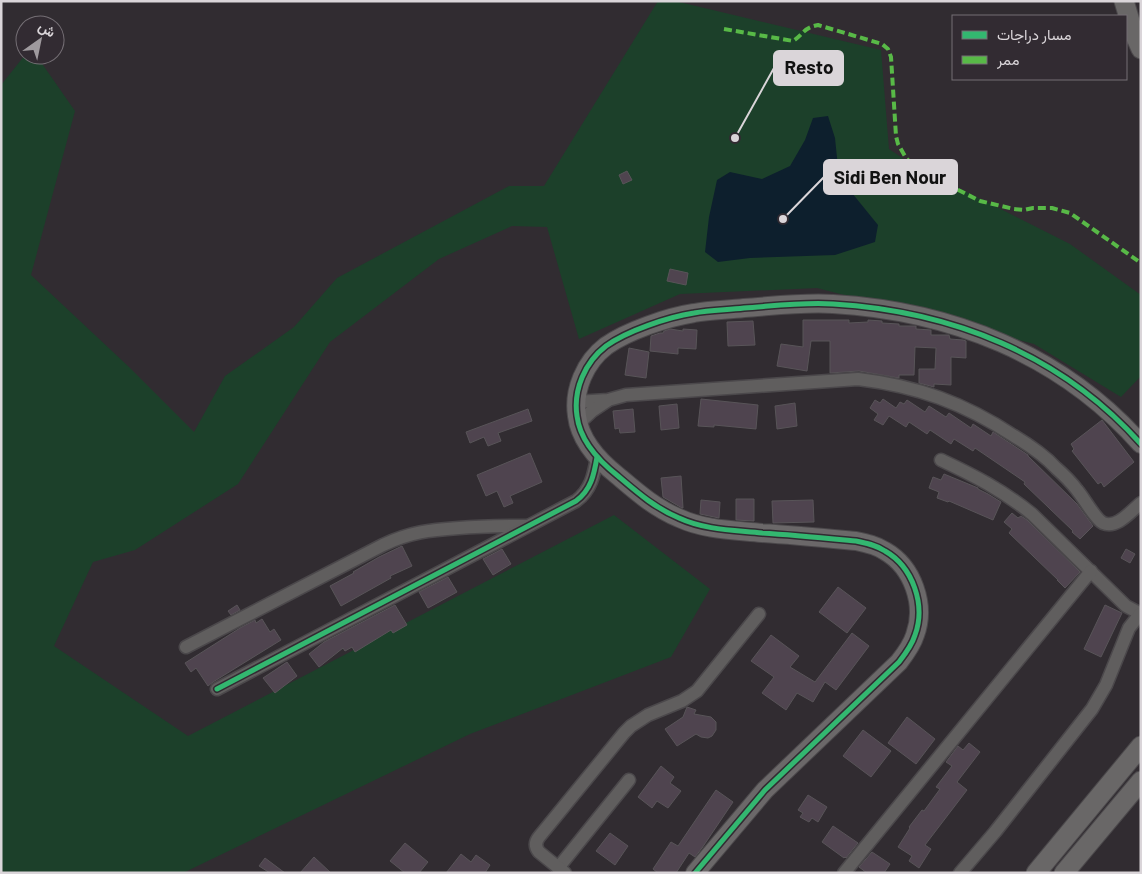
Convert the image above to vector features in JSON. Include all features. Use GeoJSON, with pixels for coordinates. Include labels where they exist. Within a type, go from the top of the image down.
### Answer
{"type":"FeatureCollection","features":[{"type":"Feature","properties":{"kind":"main road"},"geometry":{"type":"LineString","coordinates":[[1127,5],[1133,31],[1141,49]]}},
{"type":"Feature","properties":{"kind":"main road"},"geometry":{"type":"LineString","coordinates":[[1036,873],[1141,746]]}},
{"type":"Feature","properties":{"kind":"main road"},"geometry":{"type":"LineString","coordinates":[[1064,873],[1141,781]]}},
{"type":"Feature","properties":{"kind":"street"},"geometry":{"type":"LineString","coordinates":[[695,873],[765,790],[899,662],[909,649],[916,635],[919,603],[908,573],[886,551],[871,544],[856,540],[709,528],[679,518],[652,504],[607,468],[583,436],[578,424],[576,402],[581,380],[596,356],[607,346],[619,339],[656,323],[695,312],[785,305],[832,304],[918,315],[957,325],[994,339],[1031,357],[1065,377],[1097,402],[1141,444]]}},
{"type":"Feature","properties":{"kind":"street"},"geometry":{"type":"LineString","coordinates":[[576,402],[608,400],[626,395],[858,379],[880,382],[916,390],[943,399],[978,414],[1004,430],[1039,453],[1053,465],[1077,490],[1096,517],[1102,522],[1116,523],[1141,502]]}},
{"type":"Feature","properties":{"kind":"street"},"geometry":{"type":"LineString","coordinates":[[578,424],[608,400]]}},
{"type":"Feature","properties":{"kind":"street"},"geometry":{"type":"LineString","coordinates":[[217,689],[581,498],[591,483],[597,457]]}},
{"type":"Feature","properties":{"kind":"street"},"geometry":{"type":"LineString","coordinates":[[941,460],[990,484],[1019,503],[1126,606],[1140,614],[1129,628],[1106,685],[1092,709],[995,832],[960,873]]}},
{"type":"Feature","properties":{"kind":"street"},"geometry":{"type":"LineString","coordinates":[[186,647],[406,535],[431,530],[484,526],[529,526]]}},
{"type":"Feature","properties":{"kind":"street"},"geometry":{"type":"LineString","coordinates":[[844,873],[1091,571]]}},
{"type":"Feature","properties":{"kind":"street"},"geometry":{"type":"LineString","coordinates":[[629,780],[562,870],[539,852],[536,843],[539,837],[624,733],[648,715],[682,701],[697,690],[759,614]]}},
{"type":"Feature","properties":{"kind":"green space"},"geometry":{"type":"Polygon","coordinates":[[[658,1],[675,1],[881,50],[889,149],[913,165],[1070,244],[1141,295],[1141,376],[1121,397],[1034,344],[817,288],[680,294],[579,339],[547,227],[512,226],[439,259],[330,342],[238,484],[135,550],[93,562],[54,646],[188,736],[614,515],[710,589],[671,657],[470,734],[183,873],[1,873],[1,85],[17,65],[43,65],[75,111],[31,275],[129,367],[194,432],[225,376],[294,327],[337,278],[509,186],[544,186],[658,1]]]}},
{"type":"Feature","properties":{"kind":"water"},"geometry":{"type":"Polygon","coordinates":[[[828,116],[835,138],[839,177],[878,225],[875,242],[835,255],[750,258],[718,262],[705,252],[709,217],[717,180],[730,172],[762,179],[790,166],[805,140],[813,118],[828,116]]]}},
{"type":"Feature","properties":{"kind":"building"},"geometry":{"type":"Polygon","coordinates":[[[627,171],[632,180],[623,184],[619,175],[627,171]]]}},
{"type":"Feature","properties":{"kind":"building"},"geometry":{"type":"Polygon","coordinates":[[[670,269],[688,273],[686,285],[667,281],[670,269]]]}},
{"type":"Feature","properties":{"kind":"building"},"geometry":{"type":"Polygon","coordinates":[[[803,320],[849,320],[849,323],[868,322],[868,320],[899,324],[899,326],[916,326],[916,329],[931,330],[931,335],[949,335],[950,339],[966,341],[966,358],[951,357],[951,385],[934,384],[934,387],[919,383],[919,369],[935,369],[936,348],[915,347],[914,375],[899,375],[899,378],[859,371],[830,373],[830,341],[811,341],[807,371],[777,366],[781,344],[803,347],[803,320]]]}},
{"type":"Feature","properties":{"kind":"building"},"geometry":{"type":"Polygon","coordinates":[[[753,321],[755,345],[728,346],[727,322],[753,321]]]}},
{"type":"Feature","properties":{"kind":"building"},"geometry":{"type":"Polygon","coordinates":[[[670,329],[683,331],[683,329],[697,330],[696,349],[678,348],[678,354],[650,351],[651,336],[670,329]]]}},
{"type":"Feature","properties":{"kind":"building"},"geometry":{"type":"Polygon","coordinates":[[[629,348],[649,352],[646,378],[625,375],[629,348]]]}},
{"type":"Feature","properties":{"kind":"building"},"geometry":{"type":"Polygon","coordinates":[[[701,399],[758,405],[756,429],[714,425],[714,427],[698,426],[701,399]]]}},
{"type":"Feature","properties":{"kind":"building"},"geometry":{"type":"Polygon","coordinates":[[[883,399],[896,408],[900,402],[904,404],[907,400],[925,412],[929,406],[946,417],[949,413],[971,428],[973,424],[991,436],[993,432],[1028,455],[1077,504],[1093,526],[1080,539],[1024,484],[1025,482],[975,448],[973,451],[954,439],[951,444],[930,430],[927,434],[909,422],[906,427],[889,416],[883,425],[874,420],[878,414],[870,408],[875,400],[880,403],[883,399]]]}},
{"type":"Feature","properties":{"kind":"building"},"geometry":{"type":"Polygon","coordinates":[[[795,403],[797,426],[777,429],[775,406],[795,403]]]}},
{"type":"Feature","properties":{"kind":"building"},"geometry":{"type":"Polygon","coordinates":[[[677,404],[679,428],[661,430],[659,406],[677,404]]]}},
{"type":"Feature","properties":{"kind":"building"},"geometry":{"type":"Polygon","coordinates":[[[528,409],[532,421],[498,433],[501,441],[488,446],[484,437],[470,443],[466,432],[528,409]]]}},
{"type":"Feature","properties":{"kind":"building"},"geometry":{"type":"Polygon","coordinates":[[[633,409],[635,432],[620,433],[619,428],[615,429],[613,411],[633,409]]]}},
{"type":"Feature","properties":{"kind":"building"},"geometry":{"type":"Polygon","coordinates":[[[1102,420],[1134,462],[1104,487],[1101,482],[1098,484],[1072,451],[1074,449],[1071,444],[1102,420]]]}},
{"type":"Feature","properties":{"kind":"building"},"geometry":{"type":"Polygon","coordinates":[[[530,453],[542,482],[510,496],[513,503],[504,507],[497,491],[486,496],[477,475],[530,453]]]}},
{"type":"Feature","properties":{"kind":"building"},"geometry":{"type":"Polygon","coordinates":[[[944,474],[978,488],[1001,502],[993,520],[949,501],[937,498],[939,492],[929,488],[933,477],[941,480],[944,474]]]}},
{"type":"Feature","properties":{"kind":"building"},"geometry":{"type":"Polygon","coordinates":[[[681,476],[683,508],[663,497],[661,478],[681,476]]]}},
{"type":"Feature","properties":{"kind":"building"},"geometry":{"type":"Polygon","coordinates":[[[736,499],[754,499],[754,521],[736,520],[736,499]]]}},
{"type":"Feature","properties":{"kind":"building"},"geometry":{"type":"Polygon","coordinates":[[[701,500],[720,502],[719,518],[700,514],[701,500]]]}},
{"type":"Feature","properties":{"kind":"building"},"geometry":{"type":"Polygon","coordinates":[[[813,500],[814,522],[773,523],[772,501],[813,500]]]}},
{"type":"Feature","properties":{"kind":"building"},"geometry":{"type":"Polygon","coordinates":[[[1012,513],[1018,518],[1021,516],[1027,520],[1080,572],[1065,588],[1009,533],[1012,529],[1004,522],[1012,513]]]}},
{"type":"Feature","properties":{"kind":"building"},"geometry":{"type":"Polygon","coordinates":[[[402,546],[412,566],[390,576],[391,578],[341,606],[330,586],[379,557],[402,546]]]}},
{"type":"Feature","properties":{"kind":"building"},"geometry":{"type":"Polygon","coordinates":[[[502,549],[511,564],[493,575],[483,559],[502,549]]]}},
{"type":"Feature","properties":{"kind":"building"},"geometry":{"type":"Polygon","coordinates":[[[1126,549],[1135,554],[1130,563],[1121,558],[1126,549]]]}},
{"type":"Feature","properties":{"kind":"building"},"geometry":{"type":"Polygon","coordinates":[[[448,577],[457,592],[428,608],[419,592],[448,577]]]}},
{"type":"Feature","properties":{"kind":"building"},"geometry":{"type":"Polygon","coordinates":[[[838,587],[866,608],[847,633],[819,612],[838,587]]]}},
{"type":"Feature","properties":{"kind":"building"},"geometry":{"type":"Polygon","coordinates":[[[237,605],[240,610],[231,615],[228,611],[237,605]]]}},
{"type":"Feature","properties":{"kind":"building"},"geometry":{"type":"Polygon","coordinates":[[[395,605],[407,625],[393,633],[391,630],[355,652],[352,647],[345,651],[343,648],[319,667],[309,654],[324,642],[395,605]]]}},
{"type":"Feature","properties":{"kind":"building"},"geometry":{"type":"Polygon","coordinates":[[[1105,605],[1122,613],[1101,657],[1084,649],[1105,605]]]}},
{"type":"Feature","properties":{"kind":"building"},"geometry":{"type":"Polygon","coordinates":[[[262,619],[270,632],[274,629],[281,640],[208,686],[196,668],[191,672],[185,663],[240,628],[255,620],[256,623],[262,619]]]}},
{"type":"Feature","properties":{"kind":"building"},"geometry":{"type":"Polygon","coordinates":[[[852,633],[869,646],[836,690],[825,682],[813,702],[797,693],[786,710],[762,693],[774,677],[751,661],[771,635],[799,656],[790,667],[815,682],[852,633]]]}},
{"type":"Feature","properties":{"kind":"building"},"geometry":{"type":"Polygon","coordinates":[[[287,662],[297,676],[275,693],[263,678],[287,662]]]}},
{"type":"Feature","properties":{"kind":"building"},"geometry":{"type":"Polygon","coordinates":[[[687,707],[696,710],[694,714],[711,717],[716,722],[716,730],[708,738],[696,734],[677,746],[665,729],[683,717],[687,707]]]}},
{"type":"Feature","properties":{"kind":"building"},"geometry":{"type":"Polygon","coordinates":[[[907,717],[935,739],[916,764],[888,743],[907,717]]]}},
{"type":"Feature","properties":{"kind":"building"},"geometry":{"type":"Polygon","coordinates":[[[863,730],[891,751],[871,777],[843,756],[863,730]]]}},
{"type":"Feature","properties":{"kind":"building"},"geometry":{"type":"Polygon","coordinates":[[[969,743],[980,752],[957,782],[967,790],[925,845],[931,849],[919,868],[909,861],[912,856],[898,847],[909,827],[922,810],[924,811],[940,789],[936,787],[952,766],[946,762],[958,746],[963,750],[969,743]]]}},
{"type":"Feature","properties":{"kind":"building"},"geometry":{"type":"Polygon","coordinates":[[[661,766],[674,777],[670,783],[681,791],[668,808],[657,801],[652,808],[638,797],[661,766]]]}},
{"type":"Feature","properties":{"kind":"building"},"geometry":{"type":"Polygon","coordinates":[[[716,790],[733,802],[702,848],[695,857],[689,853],[676,873],[658,873],[653,869],[671,842],[678,846],[716,790]]]}},
{"type":"Feature","properties":{"kind":"building"},"geometry":{"type":"Polygon","coordinates":[[[808,795],[827,807],[818,822],[812,818],[809,822],[800,817],[803,813],[798,810],[808,795]]]}},
{"type":"Feature","properties":{"kind":"building"},"geometry":{"type":"Polygon","coordinates":[[[833,826],[858,843],[846,858],[822,842],[833,826]]]}},
{"type":"Feature","properties":{"kind":"building"},"geometry":{"type":"Polygon","coordinates":[[[610,833],[628,846],[615,865],[596,851],[610,833]]]}},
{"type":"Feature","properties":{"kind":"building"},"geometry":{"type":"Polygon","coordinates":[[[405,843],[428,862],[419,873],[405,873],[390,861],[405,843]]]}},
{"type":"Feature","properties":{"kind":"building"},"geometry":{"type":"Polygon","coordinates":[[[872,852],[890,864],[884,873],[867,873],[859,867],[872,852]]]}},
{"type":"Feature","properties":{"kind":"building"},"geometry":{"type":"Polygon","coordinates":[[[461,854],[471,862],[476,855],[490,865],[485,873],[446,873],[461,854]]]}},
{"type":"Feature","properties":{"kind":"building"},"geometry":{"type":"Polygon","coordinates":[[[314,857],[331,873],[300,873],[314,857]]]}},
{"type":"Feature","properties":{"kind":"building"},"geometry":{"type":"Polygon","coordinates":[[[265,858],[285,873],[270,873],[259,866],[265,858]]]}},
{"type":"Feature","properties":{"kind":"marked path"},"geometry":{"type":"LineString","coordinates":[[724,29],[793,41],[806,30],[818,25],[882,44],[888,49],[891,57],[896,136],[898,144],[911,163],[921,171],[980,201],[1014,209],[1052,208],[1070,213],[1141,263]]}},
{"type":"Feature","properties":{"kind":"cycle path"},"geometry":{"type":"LineString","coordinates":[[695,873],[765,790],[899,662],[915,635],[918,623],[918,599],[910,577],[903,567],[895,558],[875,546],[856,541],[730,530],[699,525],[670,514],[640,494],[597,457],[586,442],[579,425],[576,406],[582,377],[592,360],[606,346],[648,325],[700,312],[811,304],[877,308],[920,316],[961,328],[1001,343],[1040,362],[1076,385],[1110,412],[1141,444]]}},
{"type":"Feature","properties":{"kind":"cycle path"},"geometry":{"type":"LineString","coordinates":[[217,689],[576,501],[588,487],[593,476],[597,457]]}},
{"type":"Feature","properties":{"kind":"place","name":"Resto"},"geometry":{"type":"Point","coordinates":[735,138]}},
{"type":"Feature","properties":{"kind":"place","name":"Sidi Ben Nour"},"geometry":{"type":"Point","coordinates":[783,219]}}]}
